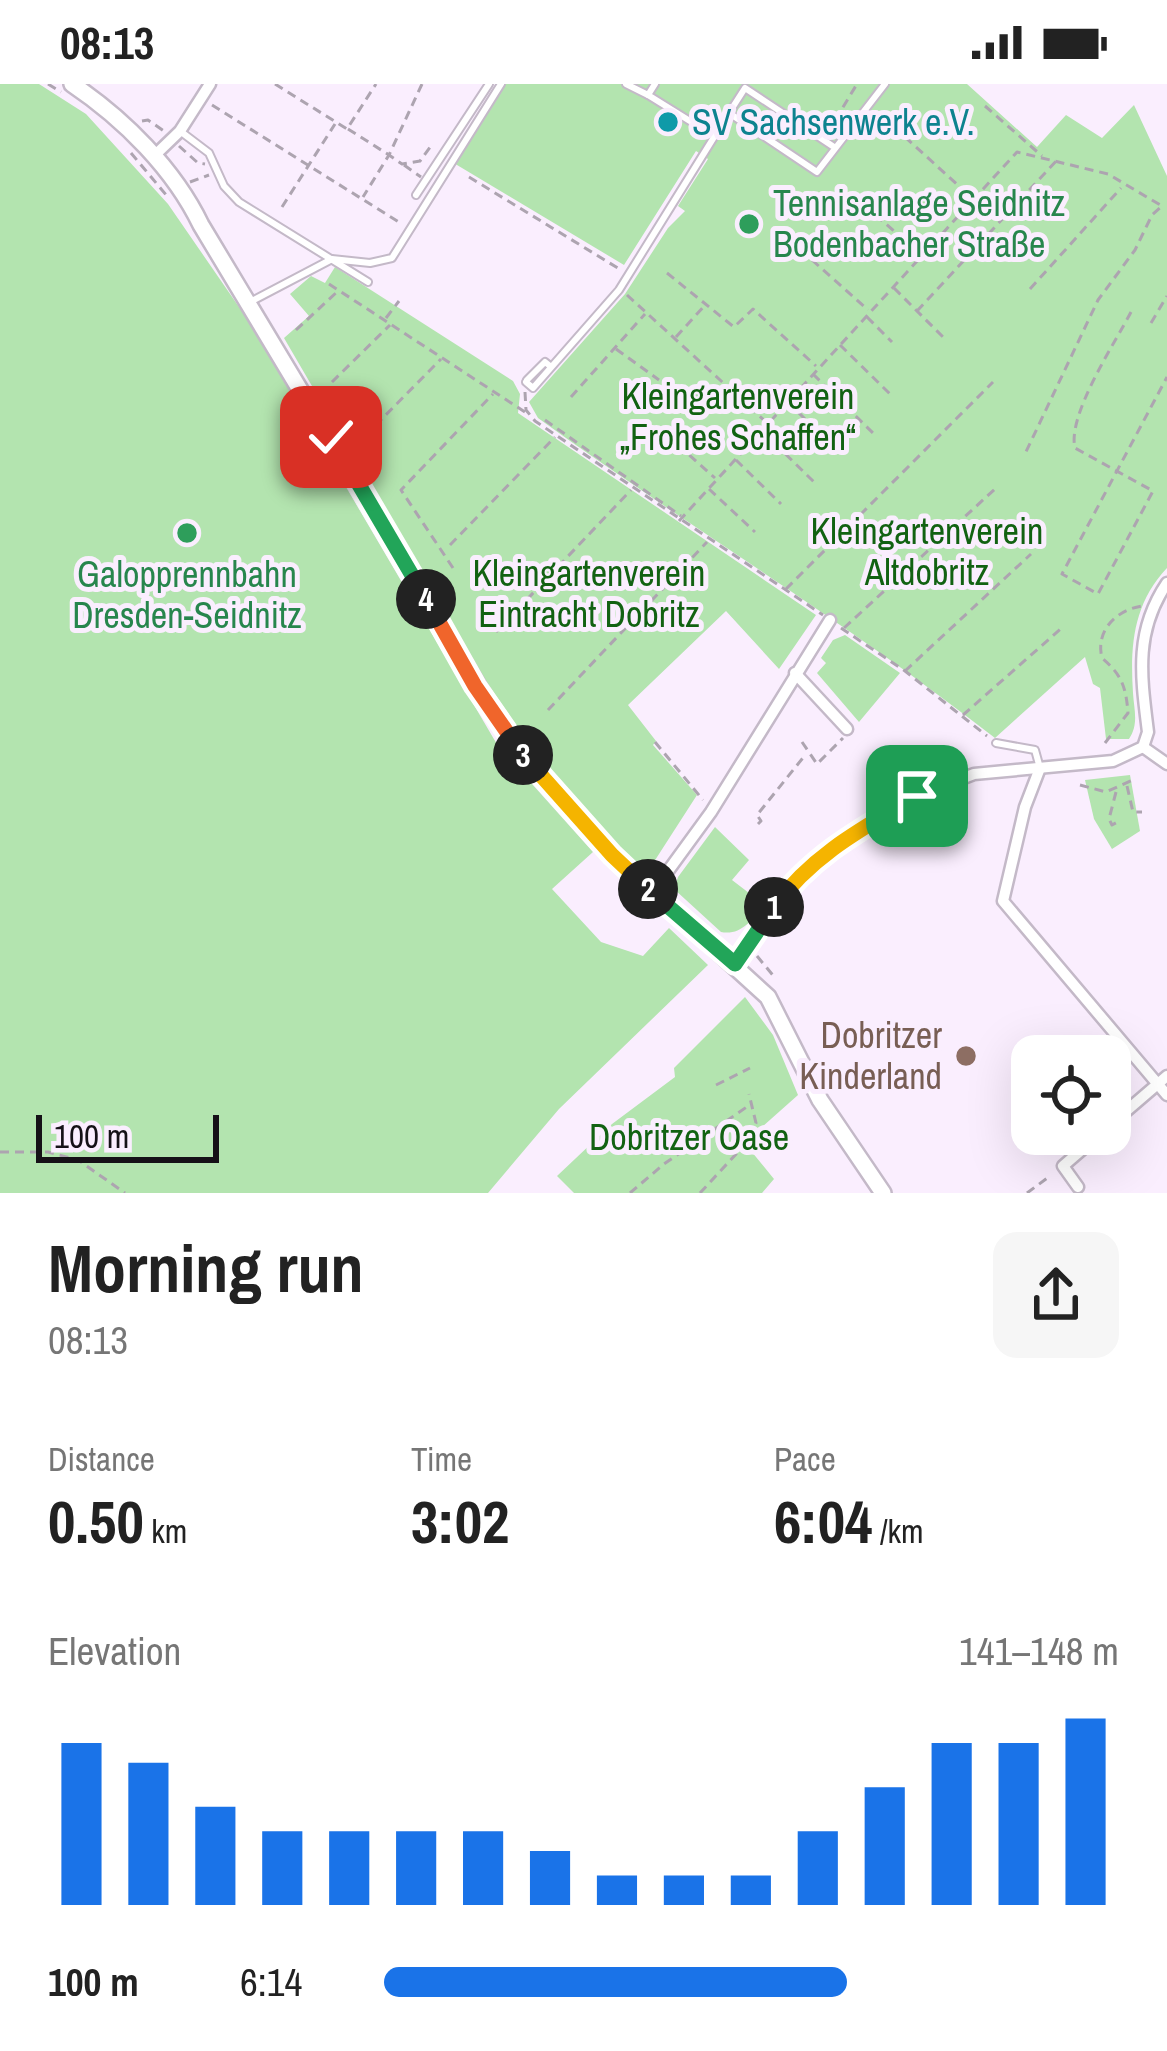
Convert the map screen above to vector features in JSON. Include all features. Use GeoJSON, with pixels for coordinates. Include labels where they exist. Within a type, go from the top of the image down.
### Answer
{"type":"FeatureCollection","features":[{"type":"Feature","properties":{"kind":"main road"},"geometry":{"type":"LineString","coordinates":[[69,89],[124,125],[158,163],[201,225],[508,736],[612,855],[768,997],[820,1100],[876,1188]]}},
{"type":"Feature","properties":{"kind":"street"},"geometry":{"type":"LineString","coordinates":[[158,163],[210,84]]}},
{"type":"Feature","properties":{"kind":"street"},"geometry":{"type":"LineString","coordinates":[[735,964],[754,952],[790,885],[849,834],[947,782],[986,772],[1113,761],[1143,747],[1148,732],[1143,634],[1152,605],[1167,583]]}},
{"type":"Feature","properties":{"kind":"street"},"geometry":{"type":"LineString","coordinates":[[652,893],[711,812],[830,620]]}},
{"type":"Feature","properties":{"kind":"street"},"geometry":{"type":"LineString","coordinates":[[795,673],[847,729]]}},
{"type":"Feature","properties":{"kind":"street"},"geometry":{"type":"LineString","coordinates":[[1143,747],[1167,764]]}},
{"type":"Feature","properties":{"kind":"street"},"geometry":{"type":"LineString","coordinates":[[1040,768],[1025,807],[1003,901],[1162,1080],[1167,1096]]}},
{"type":"Feature","properties":{"kind":"street"},"geometry":{"type":"LineString","coordinates":[[1131,1107],[1162,1080]]}},
{"type":"Feature","properties":{"kind":"street"},"geometry":{"type":"LineString","coordinates":[[1076,1155],[1063,1166],[1078,1187]]}},
{"type":"Feature","properties":{"kind":"lane"},"geometry":{"type":"LineString","coordinates":[[416,195],[489,84]]}},
{"type":"Feature","properties":{"kind":"lane"},"geometry":{"type":"LineString","coordinates":[[249,302],[332,260],[370,263],[392,258],[501,84]]}},
{"type":"Feature","properties":{"kind":"lane"},"geometry":{"type":"LineString","coordinates":[[626,84],[715,136]]}},
{"type":"Feature","properties":{"kind":"lane"},"geometry":{"type":"LineString","coordinates":[[648,95],[655,84]]}},
{"type":"Feature","properties":{"kind":"lane"},"geometry":{"type":"LineString","coordinates":[[729,113],[817,172],[885,84]]}},
{"type":"Feature","properties":{"kind":"lane"},"geometry":{"type":"LineString","coordinates":[[529,385],[526,382],[539,367],[545,362],[550,366],[620,290],[745,88],[834,147]]}},
{"type":"Feature","properties":{"kind":"lane"},"geometry":{"type":"LineString","coordinates":[[180,131],[209,152],[239,202],[368,283]]}},
{"type":"Feature","properties":{"kind":"lane"},"geometry":{"type":"LineString","coordinates":[[996,743],[1035,750],[1040,768]]}},
{"type":"Feature","properties":{"kind":"path"},"geometry":{"type":"LineString","coordinates":[[48,84],[69,89]]}},
{"type":"Feature","properties":{"kind":"path"},"geometry":{"type":"LineString","coordinates":[[275,84],[425,180]]}},
{"type":"Feature","properties":{"kind":"path"},"geometry":{"type":"LineString","coordinates":[[347,129],[376,84]]}},
{"type":"Feature","properties":{"kind":"path"},"geometry":{"type":"LineString","coordinates":[[362,198],[389,155],[422,84]]}},
{"type":"Feature","properties":{"kind":"path"},"geometry":{"type":"LineString","coordinates":[[811,119],[819,126],[830,125],[857,84]]}},
{"type":"Feature","properties":{"kind":"path"},"geometry":{"type":"LineString","coordinates":[[202,98],[404,224]]}},
{"type":"Feature","properties":{"kind":"path"},"geometry":{"type":"LineString","coordinates":[[985,106],[1042,156]]}},
{"type":"Feature","properties":{"kind":"path"},"geometry":{"type":"LineString","coordinates":[[159,126],[165,119]]}},
{"type":"Feature","properties":{"kind":"path"},"geometry":{"type":"LineString","coordinates":[[282,207],[336,122]]}},
{"type":"Feature","properties":{"kind":"path"},"geometry":{"type":"LineString","coordinates":[[905,137],[974,200]]}},
{"type":"Feature","properties":{"kind":"path"},"geometry":{"type":"LineString","coordinates":[[402,164],[420,161],[433,143]]}},
{"type":"Feature","properties":{"kind":"path"},"geometry":{"type":"LineString","coordinates":[[681,519],[1017,152],[1108,174],[1162,206],[1152,214],[1135,250],[1098,300],[1024,456]]}},
{"type":"Feature","properties":{"kind":"path"},"geometry":{"type":"LineString","coordinates":[[131,153],[166,196],[217,172]]}},
{"type":"Feature","properties":{"kind":"path"},"geometry":{"type":"LineString","coordinates":[[917,311],[1058,159]]}},
{"type":"Feature","properties":{"kind":"path"},"geometry":{"type":"LineString","coordinates":[[469,178],[628,275]]}},
{"type":"Feature","properties":{"kind":"path"},"geometry":{"type":"LineString","coordinates":[[1030,289],[1124,185]]}},
{"type":"Feature","properties":{"kind":"path"},"geometry":{"type":"LineString","coordinates":[[854,195],[922,255]]}},
{"type":"Feature","properties":{"kind":"path"},"geometry":{"type":"LineString","coordinates":[[812,260],[892,342]]}},
{"type":"Feature","properties":{"kind":"path"},"geometry":{"type":"LineString","coordinates":[[668,274],[734,327],[753,309],[817,367]]}},
{"type":"Feature","properties":{"kind":"path"},"geometry":{"type":"LineString","coordinates":[[329,284],[681,519]]}},
{"type":"Feature","properties":{"kind":"path"},"geometry":{"type":"LineString","coordinates":[[892,287],[944,338]]}},
{"type":"Feature","properties":{"kind":"path"},"geometry":{"type":"LineString","coordinates":[[296,330],[339,290]]}},
{"type":"Feature","properties":{"kind":"path"},"geometry":{"type":"LineString","coordinates":[[620,290],[767,424]]}},
{"type":"Feature","properties":{"kind":"path"},"geometry":{"type":"LineString","coordinates":[[1151,323],[1167,296]]}},
{"type":"Feature","properties":{"kind":"path"},"geometry":{"type":"LineString","coordinates":[[384,320],[400,301]]}},
{"type":"Feature","properties":{"kind":"path"},"geometry":{"type":"LineString","coordinates":[[674,338],[707,303]]}},
{"type":"Feature","properties":{"kind":"path"},"geometry":{"type":"LineString","coordinates":[[1131,312],[1090,390],[1073,438],[1075,448],[1114,471],[1153,491],[1098,594],[1062,574],[1114,471],[1167,377]]}},
{"type":"Feature","properties":{"kind":"path"},"geometry":{"type":"LineString","coordinates":[[571,397],[646,313]]}},
{"type":"Feature","properties":{"kind":"path"},"geometry":{"type":"LineString","coordinates":[[332,382],[391,324]]}},
{"type":"Feature","properties":{"kind":"path"},"geometry":{"type":"LineString","coordinates":[[839,344],[890,394]]}},
{"type":"Feature","properties":{"kind":"path"},"geometry":{"type":"LineString","coordinates":[[614,348],[659,380]]}},
{"type":"Feature","properties":{"kind":"path"},"geometry":{"type":"LineString","coordinates":[[365,436],[443,358]]}},
{"type":"Feature","properties":{"kind":"path"},"geometry":{"type":"LineString","coordinates":[[812,373],[876,436]]}},
{"type":"Feature","properties":{"kind":"path"},"geometry":{"type":"LineString","coordinates":[[784,590],[993,382]]}},
{"type":"Feature","properties":{"kind":"path"},"geometry":{"type":"LineString","coordinates":[[528,414],[524,398],[529,385]]}},
{"type":"Feature","properties":{"kind":"path"},"geometry":{"type":"LineString","coordinates":[[453,568],[401,490],[494,393]]}},
{"type":"Feature","properties":{"kind":"path"},"geometry":{"type":"LineString","coordinates":[[787,401],[839,453]]}},
{"type":"Feature","properties":{"kind":"path"},"geometry":{"type":"LineString","coordinates":[[545,420],[709,540],[905,671],[996,743]]}},
{"type":"Feature","properties":{"kind":"path"},"geometry":{"type":"LineString","coordinates":[[761,430],[814,482]]}},
{"type":"Feature","properties":{"kind":"path"},"geometry":{"type":"LineString","coordinates":[[667,435],[716,479]]}},
{"type":"Feature","properties":{"kind":"path"},"geometry":{"type":"LineString","coordinates":[[450,545],[556,436]]}},
{"type":"Feature","properties":{"kind":"path"},"geometry":{"type":"LineString","coordinates":[[735,459],[782,504]]}},
{"type":"Feature","properties":{"kind":"path"},"geometry":{"type":"LineString","coordinates":[[708,488],[754,532]]}},
{"type":"Feature","properties":{"kind":"path"},"geometry":{"type":"LineString","coordinates":[[842,629],[996,488]]}},
{"type":"Feature","properties":{"kind":"path"},"geometry":{"type":"LineString","coordinates":[[496,632],[632,489]]}},
{"type":"Feature","properties":{"kind":"path"},"geometry":{"type":"LineString","coordinates":[[548,710],[709,540]]}},
{"type":"Feature","properties":{"kind":"path"},"geometry":{"type":"LineString","coordinates":[[905,671],[1031,554]]}},
{"type":"Feature","properties":{"kind":"path"},"geometry":{"type":"LineString","coordinates":[[1106,743],[1129,712],[1120,672],[1102,658],[1100,643],[1107,626],[1120,613],[1144,606]]}},
{"type":"Feature","properties":{"kind":"path"},"geometry":{"type":"LineString","coordinates":[[962,716],[1064,626]]}},
{"type":"Feature","properties":{"kind":"path"},"geometry":{"type":"LineString","coordinates":[[1129,712],[1137,713]]}},
{"type":"Feature","properties":{"kind":"path"},"geometry":{"type":"LineString","coordinates":[[802,742],[817,764],[842,741],[847,729]]}},
{"type":"Feature","properties":{"kind":"path"},"geometry":{"type":"LineString","coordinates":[[655,742],[711,812]]}},
{"type":"Feature","properties":{"kind":"path"},"geometry":{"type":"LineString","coordinates":[[758,824],[761,821],[754,813],[806,754]]}},
{"type":"Feature","properties":{"kind":"path"},"geometry":{"type":"LineString","coordinates":[[1080,785],[1106,792],[1135,779]]}},
{"type":"Feature","properties":{"kind":"path"},"geometry":{"type":"LineString","coordinates":[[1126,785],[1133,812],[1142,812]]}},
{"type":"Feature","properties":{"kind":"path"},"geometry":{"type":"LineString","coordinates":[[1116,790],[1109,819],[1112,825],[1121,820]]}},
{"type":"Feature","properties":{"kind":"path"},"geometry":{"type":"LineString","coordinates":[[1118,797],[1129,794]]}},
{"type":"Feature","properties":{"kind":"path"},"geometry":{"type":"LineString","coordinates":[[754,952],[776,979]]}},
{"type":"Feature","properties":{"kind":"path"},"geometry":{"type":"LineString","coordinates":[[716,1085],[749,1068]]}},
{"type":"Feature","properties":{"kind":"path"},"geometry":{"type":"LineString","coordinates":[[700,1193],[750,1139],[756,1124],[748,1094]]}},
{"type":"Feature","properties":{"kind":"path"},"geometry":{"type":"LineString","coordinates":[[630,1193],[751,1104]]}},
{"type":"Feature","properties":{"kind":"path"},"geometry":{"type":"LineString","coordinates":[[0,1152],[48,1152],[77,1160],[125,1193]]}},
{"type":"Feature","properties":{"kind":"path"},"geometry":{"type":"LineString","coordinates":[[1027,1193],[1050,1176]]}},
{"type":"Feature","properties":{"kind":"green space","name":"Galopprennbahn Dresden-Seidnitz"},"geometry":{"type":"Polygon","coordinates":[[[0,84],[39,84],[86,114],[168,204],[248,320],[498,746],[593,852],[552,889],[601,942],[643,956],[669,928],[708,965],[559,1109],[488,1193],[0,1193],[0,84]]]}},
{"type":"Feature","properties":{"kind":"green space"},"geometry":{"type":"Polygon","coordinates":[[[499,84],[967,84],[1037,147],[1066,115],[1102,138],[1134,105],[1167,176],[1167,568],[1147,596],[1136,626],[1132,659],[1135,722],[1129,739],[1106,739],[1100,688],[1093,684],[1085,657],[995,738],[883,655],[538,418],[529,402],[625,294],[668,228],[685,211],[678,206],[708,159],[696,151],[624,265],[452,162],[499,84]]]}},
{"type":"Feature","properties":{"kind":"green space","name":"Kleingartenverein Eintracht Dobritz"},"geometry":{"type":"Polygon","coordinates":[[[335,267],[513,381],[520,394],[518,413],[816,615],[779,669],[726,611],[628,705],[656,741],[653,745],[697,795],[650,868],[633,861],[613,843],[565,789],[488,685],[284,338],[309,316],[290,294],[311,276],[325,283],[335,267]]]}},
{"type":"Feature","properties":{"kind":"green space"},"geometry":{"type":"Polygon","coordinates":[[[845,635],[900,673],[859,722],[817,673],[826,663],[821,658],[833,640],[845,635]]]}},
{"type":"Feature","properties":{"kind":"green space"},"geometry":{"type":"Polygon","coordinates":[[[1130,775],[1140,831],[1112,849],[1094,819],[1085,780],[1130,775]]]}},
{"type":"Feature","properties":{"kind":"green space"},"geometry":{"type":"Polygon","coordinates":[[[715,827],[749,860],[732,880],[766,906],[746,925],[728,933],[721,932],[674,889],[715,827]]]}},
{"type":"Feature","properties":{"kind":"green space","name":"Dobritzer Oase"},"geometry":{"type":"Polygon","coordinates":[[[745,997],[773,1035],[798,1095],[747,1146],[774,1179],[762,1193],[574,1193],[557,1176],[612,1124],[675,1077],[674,1068],[745,997]]]}},
{"type":"Feature","properties":{"kind":"place","name":"SV Sachsenwerk e.V."},"geometry":{"type":"Point","coordinates":[668,122]}},
{"type":"Feature","properties":{"kind":"place","name":"Tennisanlage Seidnitz Bodenbacher Straße"},"geometry":{"type":"Point","coordinates":[749,224]}},
{"type":"Feature","properties":{"kind":"place","name":"Galopprennbahn Dresden-Seidnitz"},"geometry":{"type":"Point","coordinates":[187,533]}},
{"type":"Feature","properties":{"kind":"place","name":"Dobritzer Kinderland"},"geometry":{"type":"Point","coordinates":[966,1056]}},
{"type":"Feature","properties":{"kind":"route"},"geometry":{"type":"LineString","coordinates":[[331,437],[508,736],[612,855],[735,964],[790,885],[849,834],[917,796]]}},
{"type":"Feature","properties":{"kind":"park label","name":"Kleingartenverein „Frohes Schaffen“"},"geometry":{"type":"Point","coordinates":[738,416]}},
{"type":"Feature","properties":{"kind":"park label","name":"Kleingartenverein Altdobritz"},"geometry":{"type":"Point","coordinates":[927,552]}}]}
